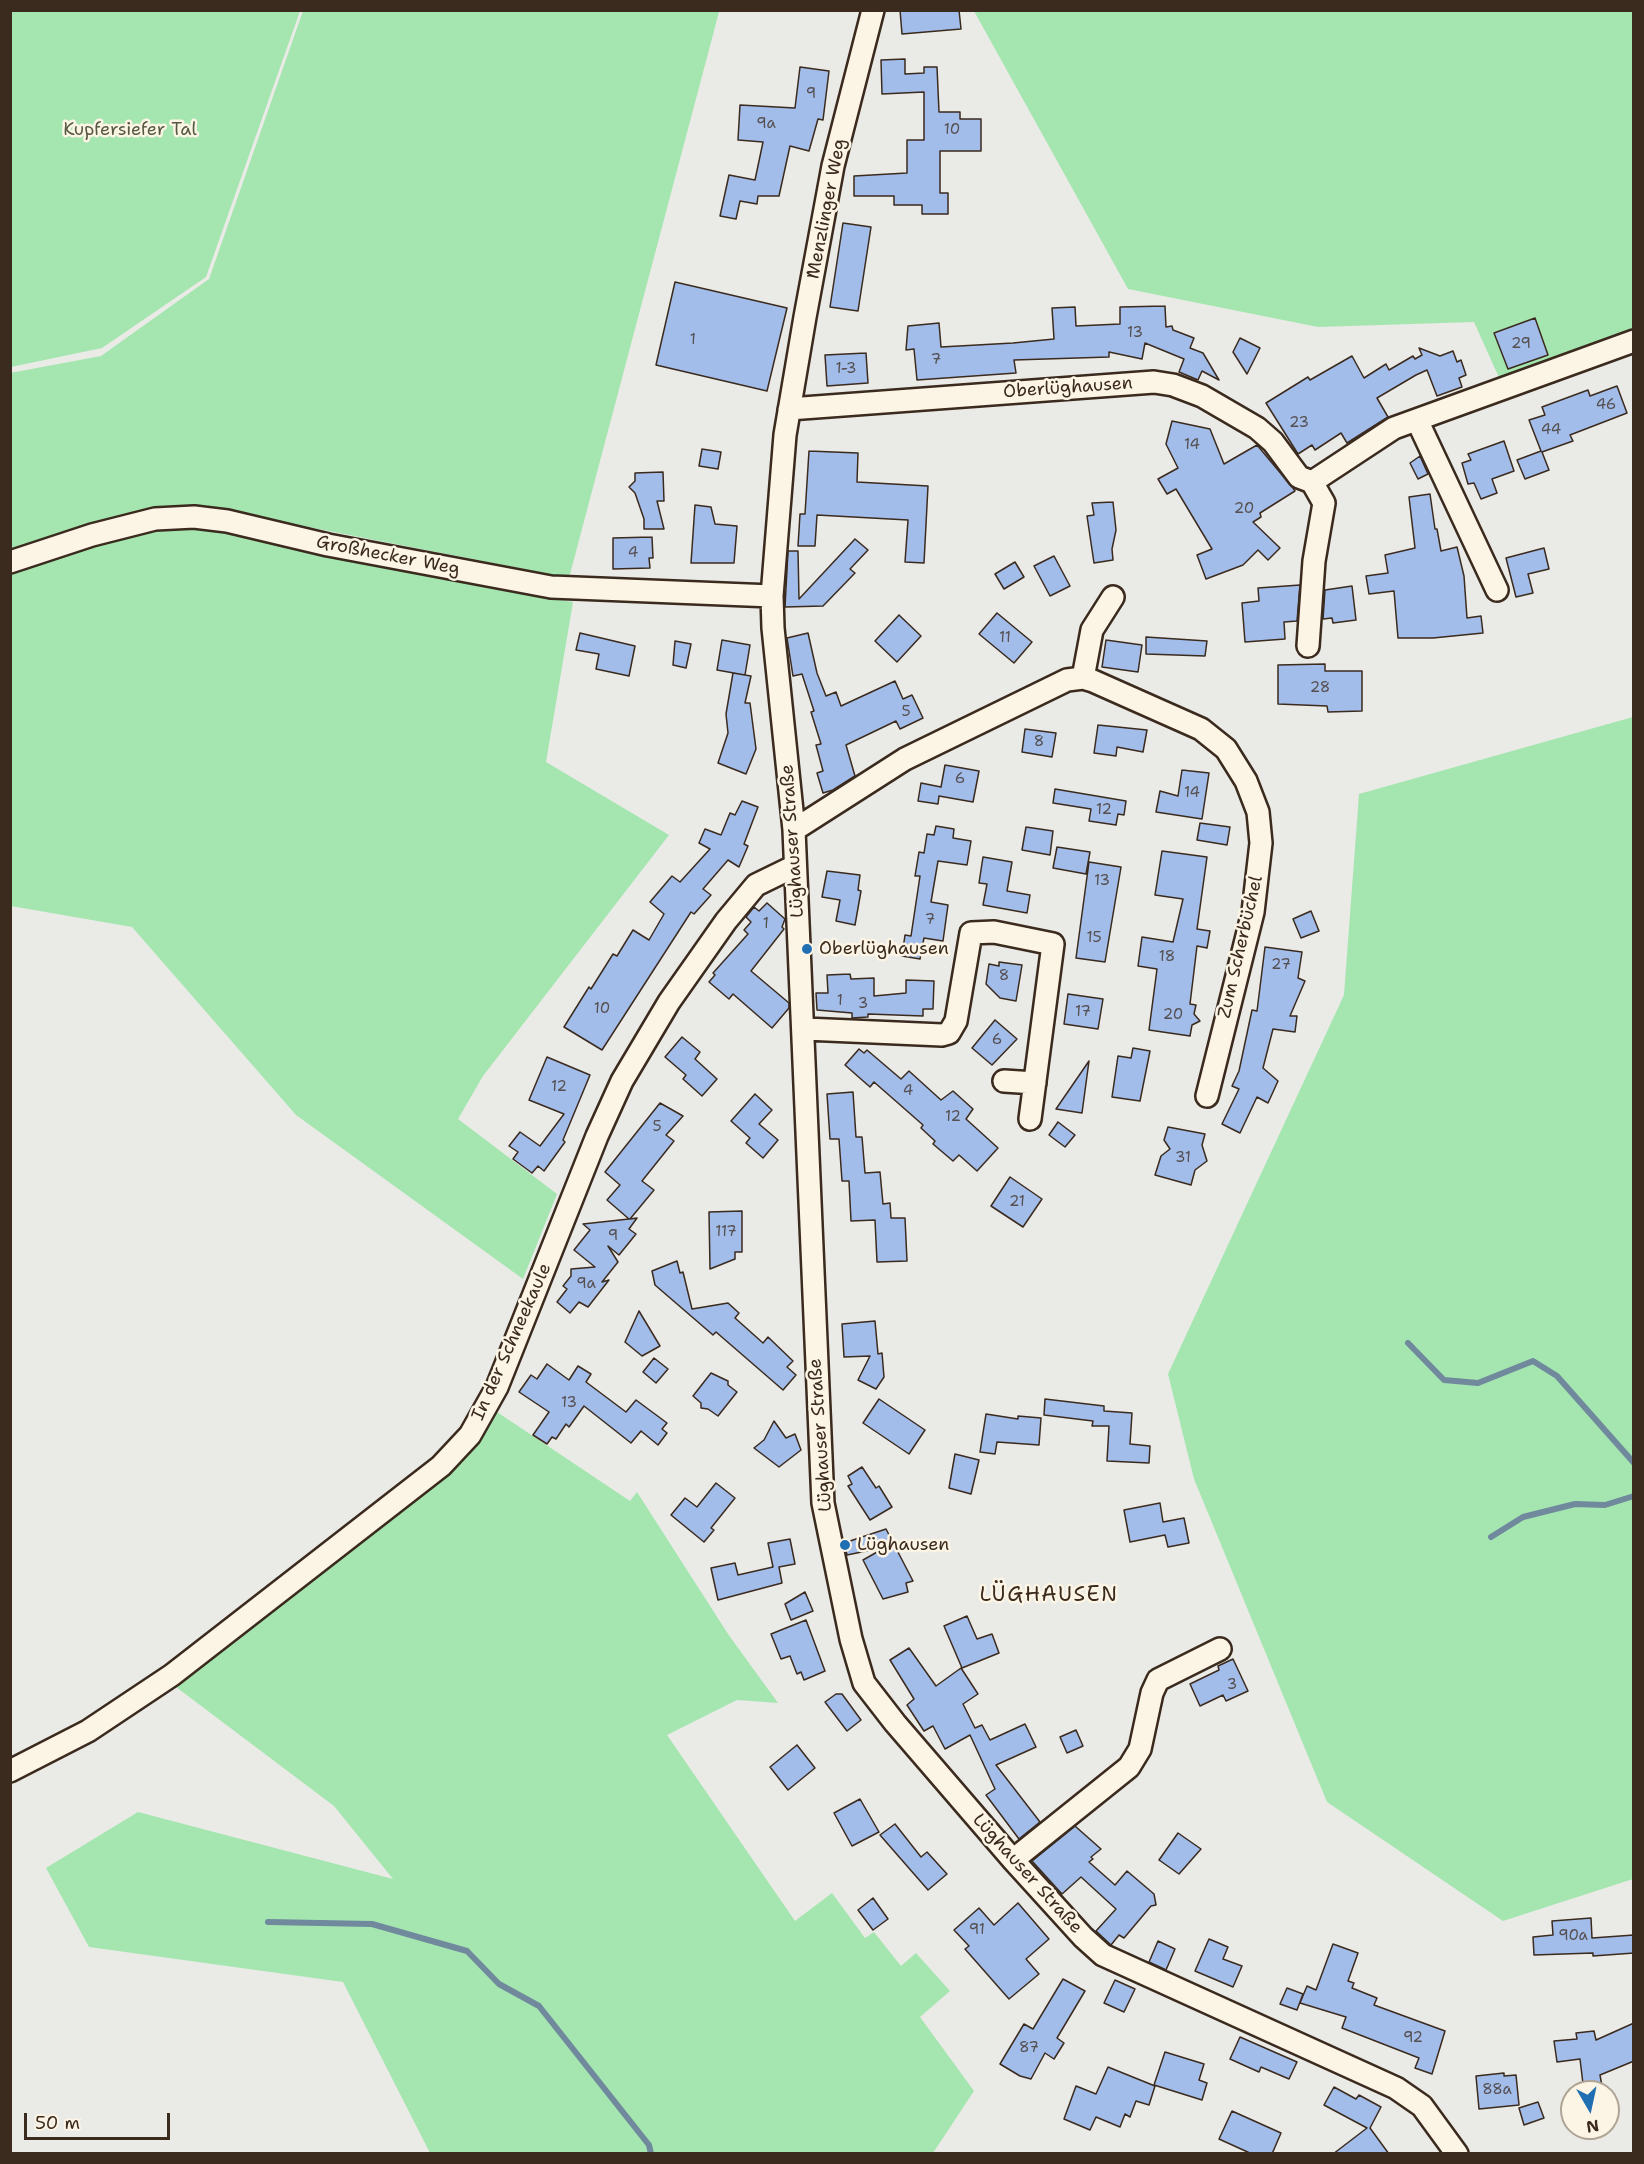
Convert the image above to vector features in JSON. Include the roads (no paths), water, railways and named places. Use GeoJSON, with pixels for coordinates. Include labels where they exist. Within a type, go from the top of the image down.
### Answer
{"type":"FeatureCollection","features":[{"type":"Feature","properties":{"kind":"street","name":"Menzlinger Weg"},"geometry":{"type":"LineString","coordinates":[[789,409],[833,166],[873,10]]}},
{"type":"Feature","properties":{"kind":"street"},"geometry":{"type":"LineString","coordinates":[[1312,482],[1394,428],[1634,341]]}},
{"type":"Feature","properties":{"kind":"street","name":"Oberlüghausen"},"geometry":{"type":"LineString","coordinates":[[789,409],[1154,382],[1173,385],[1202,396],[1257,428],[1273,442],[1299,477],[1312,482],[1324,503],[1314,561],[1308,646]]}},
{"type":"Feature","properties":{"kind":"street","name":"Lüghauser Straße"},"geometry":{"type":"LineString","coordinates":[[789,409],[772,596],[773,628],[794,830],[805,1029],[818,1428],[823,1503],[851,1639],[864,1683],[1013,1860],[1083,1937],[1103,1955],[1396,2088],[1422,2106],[1457,2154]]}},
{"type":"Feature","properties":{"kind":"street"},"geometry":{"type":"LineString","coordinates":[[1417,420],[1497,590]]}},
{"type":"Feature","properties":{"kind":"street","name":"Großhecker Weg"},"geometry":{"type":"LineString","coordinates":[[10,562],[92,535],[155,519],[194,517],[227,521],[328,545],[550,587],[772,596]]}},
{"type":"Feature","properties":{"kind":"street"},"geometry":{"type":"LineString","coordinates":[[794,830],[906,759],[1067,680],[1083,678],[1092,630],[1113,597]]}},
{"type":"Feature","properties":{"kind":"street","name":"Zum Scherbüchel"},"geometry":{"type":"LineString","coordinates":[[1083,678],[1201,729],[1226,750],[1246,781],[1258,812],[1261,843],[1257,889],[1207,1096]]}},
{"type":"Feature","properties":{"kind":"street","name":"In der Schneekaule"},"geometry":{"type":"LineString","coordinates":[[10,1771],[88,1731],[172,1675],[441,1466],[470,1435],[497,1387],[597,1136],[622,1081],[669,1002],[726,921],[756,885],[795,866]]}},
{"type":"Feature","properties":{"kind":"street"},"geometry":{"type":"LineString","coordinates":[[805,1029],[942,1035],[949,1033],[956,1021],[971,933],[994,932],[1053,944],[1030,1119]]}},
{"type":"Feature","properties":{"kind":"street"},"geometry":{"type":"LineString","coordinates":[[1004,1081],[1035,1083]]}},
{"type":"Feature","properties":{"kind":"street"},"geometry":{"type":"LineString","coordinates":[[1013,1860],[1130,1767],[1140,1749],[1152,1693],[1158,1680],[1220,1649]]}},
{"type":"Feature","properties":{"kind":"waterway"},"geometry":{"type":"LineString","coordinates":[[1408,1343],[1444,1380],[1478,1383],[1533,1361],[1557,1376],[1634,1463]]}},
{"type":"Feature","properties":{"kind":"waterway"},"geometry":{"type":"LineString","coordinates":[[1491,1537],[1523,1517],[1575,1504],[1605,1505],[1634,1496]]}},
{"type":"Feature","properties":{"kind":"waterway"},"geometry":{"type":"LineString","coordinates":[[268,1922],[372,1924],[467,1951],[499,1984],[539,2006],[649,2145],[651,2154]]}},
{"type":"Feature","properties":{"kind":"place","name":"Oberlüghausen"},"geometry":{"type":"Point","coordinates":[807,949]}},
{"type":"Feature","properties":{"kind":"place","name":"Lüghausen"},"geometry":{"type":"Point","coordinates":[845,1545]}},
{"type":"Feature","properties":{"kind":"district","name":"LÜGHAUSEN"},"geometry":{"type":"Point","coordinates":[1049,1596]}},
{"type":"Feature","properties":{"kind":"park label","name":"Kupfersiefer Tal"},"geometry":{"type":"Point","coordinates":[130,130]}}]}
